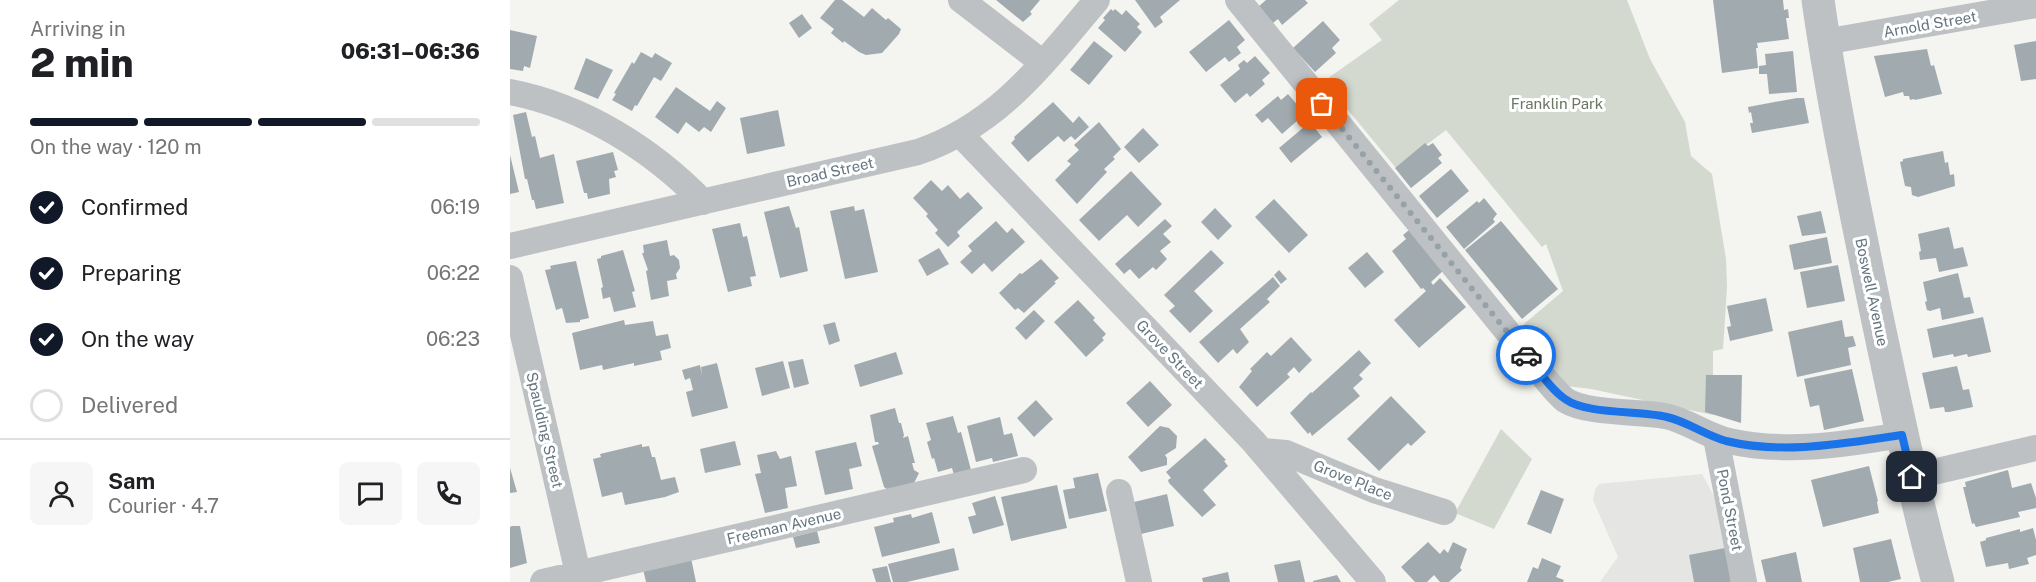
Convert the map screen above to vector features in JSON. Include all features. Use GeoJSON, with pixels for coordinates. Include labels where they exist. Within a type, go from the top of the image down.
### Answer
{"type":"FeatureCollection","features":[{"type":"Feature","properties":{"kind":"street"},"geometry":{"type":"LineString","coordinates":[[961,0],[1043,63]]}},
{"type":"Feature","properties":{"kind":"street","name":"Broad Street"},"geometry":{"type":"LineString","coordinates":[[510,246],[934,147],[960,134],[1002,105],[1043,63],[1097,0]]}},
{"type":"Feature","properties":{"kind":"street"},"geometry":{"type":"LineString","coordinates":[[1238,0],[1562,398],[1586,407],[1668,417],[1716,438],[1745,444],[1823,446],[1902,435]]}},
{"type":"Feature","properties":{"kind":"street","name":"Boswell Avenue"},"geometry":{"type":"LineString","coordinates":[[1818,0],[1846,170],[1902,435],[1938,582]]}},
{"type":"Feature","properties":{"kind":"street","name":"Arnold Street"},"geometry":{"type":"LineString","coordinates":[[1824,42],[2036,5]]}},
{"type":"Feature","properties":{"kind":"street"},"geometry":{"type":"LineString","coordinates":[[510,92],[563,108],[622,137],[677,176],[703,202]]}},
{"type":"Feature","properties":{"kind":"street","name":"Grove Street"},"geometry":{"type":"LineString","coordinates":[[960,134],[1262,451],[1373,582]]}},
{"type":"Feature","properties":{"kind":"street","name":"Spaulding Street"},"geometry":{"type":"LineString","coordinates":[[510,278],[579,578]]}},
{"type":"Feature","properties":{"kind":"street","name":"Pond Street"},"geometry":{"type":"LineString","coordinates":[[1716,438],[1744,582]]}},
{"type":"Feature","properties":{"kind":"street"},"geometry":{"type":"LineString","coordinates":[[1912,477],[2036,448]]}},
{"type":"Feature","properties":{"kind":"street","name":"Grove Place"},"geometry":{"type":"LineString","coordinates":[[1262,451],[1287,453],[1374,490],[1444,512]]}},
{"type":"Feature","properties":{"kind":"street","name":"Freeman Avenue"},"geometry":{"type":"LineString","coordinates":[[543,582],[579,578],[1024,470]]}},
{"type":"Feature","properties":{"kind":"street"},"geometry":{"type":"LineString","coordinates":[[1119,492],[1139,582]]}},
{"type":"Feature","properties":{"kind":"shaded area"},"geometry":{"type":"Polygon","coordinates":[[[1702,474],[1715,498],[1734,582],[1600,582],[1618,557],[1593,500],[1599,484],[1702,474]]]}},
{"type":"Feature","properties":{"kind":"green space","name":"Franklin Park"},"geometry":{"type":"Polygon","coordinates":[[[1399,0],[1627,0],[1650,59],[1685,122],[1691,156],[1712,174],[1726,259],[1727,287],[1723,349],[1713,351],[1713,415],[1567,386],[1524,324],[1563,291],[1546,244],[1542,247],[1446,130],[1396,168],[1324,81],[1382,40],[1369,24],[1399,0]]]}},
{"type":"Feature","properties":{"kind":"green space"},"geometry":{"type":"Polygon","coordinates":[[[1501,429],[1532,459],[1494,529],[1455,513],[1501,429]]]}},
{"type":"Feature","properties":{"kind":"building"},"geometry":{"type":"Polygon","coordinates":[[[835,0],[842,0],[864,17],[872,8],[901,29],[899,34],[882,53],[866,55],[859,52],[831,33],[834,29],[820,18],[835,0]]]}},
{"type":"Feature","properties":{"kind":"building"},"geometry":{"type":"Polygon","coordinates":[[[996,0],[1040,0],[1030,12],[1032,14],[1023,22],[996,0]]]}},
{"type":"Feature","properties":{"kind":"building"},"geometry":{"type":"Polygon","coordinates":[[[1135,0],[1180,0],[1160,17],[1163,22],[1155,28],[1135,0]]]}},
{"type":"Feature","properties":{"kind":"building"},"geometry":{"type":"Polygon","coordinates":[[[1266,0],[1305,0],[1308,3],[1282,25],[1278,19],[1269,26],[1258,7],[1266,0]]]}},
{"type":"Feature","properties":{"kind":"building"},"geometry":{"type":"Polygon","coordinates":[[[1713,0],[1783,0],[1784,10],[1788,9],[1789,18],[1786,18],[1789,39],[1757,43],[1758,68],[1722,73],[1713,0]]]}},
{"type":"Feature","properties":{"kind":"building"},"geometry":{"type":"Polygon","coordinates":[[[1111,9],[1113,11],[1115,9],[1122,15],[1126,10],[1140,24],[1137,27],[1142,32],[1125,52],[1098,28],[1111,9]]]}},
{"type":"Feature","properties":{"kind":"building"},"geometry":{"type":"Polygon","coordinates":[[[802,14],[812,28],[799,38],[789,23],[802,14]]]}},
{"type":"Feature","properties":{"kind":"building"},"geometry":{"type":"Polygon","coordinates":[[[1229,20],[1245,40],[1237,47],[1241,53],[1229,62],[1225,57],[1206,72],[1189,52],[1229,20]]]}},
{"type":"Feature","properties":{"kind":"building"},"geometry":{"type":"Polygon","coordinates":[[[1323,21],[1340,40],[1332,48],[1336,53],[1315,72],[1293,48],[1323,21]]]}},
{"type":"Feature","properties":{"kind":"building"},"geometry":{"type":"Polygon","coordinates":[[[510,30],[537,36],[530,68],[524,66],[523,71],[510,69],[510,30]]]}},
{"type":"Feature","properties":{"kind":"building"},"geometry":{"type":"Polygon","coordinates":[[[1094,41],[1113,56],[1089,85],[1070,70],[1094,41]]]}},
{"type":"Feature","properties":{"kind":"building"},"geometry":{"type":"Polygon","coordinates":[[[2036,41],[2036,79],[2021,81],[2014,45],[2036,41]]]}},
{"type":"Feature","properties":{"kind":"building"},"geometry":{"type":"Polygon","coordinates":[[[1927,49],[1942,94],[1915,100],[1904,96],[1903,92],[1885,97],[1874,56],[1927,49]]]}},
{"type":"Feature","properties":{"kind":"building"},"geometry":{"type":"Polygon","coordinates":[[[1793,51],[1797,92],[1769,94],[1767,74],[1759,74],[1759,66],[1766,65],[1765,54],[1793,51]]]}},
{"type":"Feature","properties":{"kind":"building"},"geometry":{"type":"Polygon","coordinates":[[[641,52],[652,58],[655,53],[672,63],[661,81],[654,77],[632,111],[612,100],[632,62],[634,64],[641,52]]]}},
{"type":"Feature","properties":{"kind":"building"},"geometry":{"type":"Polygon","coordinates":[[[1255,56],[1270,73],[1262,80],[1265,84],[1250,97],[1247,93],[1235,103],[1220,85],[1240,69],[1238,65],[1244,60],[1247,63],[1255,56]]]}},
{"type":"Feature","properties":{"kind":"building"},"geometry":{"type":"Polygon","coordinates":[[[586,58],[613,70],[598,99],[574,89],[586,58]]]}},
{"type":"Feature","properties":{"kind":"building"},"geometry":{"type":"Polygon","coordinates":[[[676,87],[710,111],[717,101],[726,108],[711,132],[704,127],[699,132],[686,122],[678,134],[655,117],[676,87]]]}},
{"type":"Feature","properties":{"kind":"building"},"geometry":{"type":"Polygon","coordinates":[[[1288,94],[1305,114],[1282,134],[1268,118],[1262,123],[1255,115],[1278,96],[1281,100],[1288,94]]]}},
{"type":"Feature","properties":{"kind":"building"},"geometry":{"type":"Polygon","coordinates":[[[1804,98],[1809,123],[1752,133],[1750,123],[1753,123],[1748,107],[1804,98]]]}},
{"type":"Feature","properties":{"kind":"building"},"geometry":{"type":"Polygon","coordinates":[[[1053,102],[1073,123],[1079,116],[1089,127],[1075,140],[1071,136],[1064,142],[1058,136],[1028,162],[1011,143],[1014,137],[1053,102]]]}},
{"type":"Feature","properties":{"kind":"building"},"geometry":{"type":"Polygon","coordinates":[[[778,110],[785,146],[747,154],[740,118],[778,110]]]}},
{"type":"Feature","properties":{"kind":"building"},"geometry":{"type":"Polygon","coordinates":[[[526,112],[540,158],[554,154],[564,203],[536,209],[534,200],[532,200],[527,179],[525,179],[513,115],[526,112]]]}},
{"type":"Feature","properties":{"kind":"building"},"geometry":{"type":"Polygon","coordinates":[[[1099,122],[1121,149],[1113,157],[1115,159],[1104,169],[1107,172],[1077,204],[1055,180],[1071,164],[1067,161],[1079,150],[1074,145],[1099,122]]]}},
{"type":"Feature","properties":{"kind":"building"},"geometry":{"type":"Polygon","coordinates":[[[1310,122],[1322,137],[1291,163],[1279,148],[1310,122]]]}},
{"type":"Feature","properties":{"kind":"building"},"geometry":{"type":"Polygon","coordinates":[[[1143,128],[1159,145],[1139,163],[1124,147],[1143,128]]]}},
{"type":"Feature","properties":{"kind":"building"},"geometry":{"type":"Polygon","coordinates":[[[1425,143],[1428,146],[1433,143],[1442,155],[1438,158],[1442,163],[1411,188],[1395,168],[1425,143]]]}},
{"type":"Feature","properties":{"kind":"building"},"geometry":{"type":"Polygon","coordinates":[[[1943,151],[1950,175],[1954,174],[1955,186],[1918,197],[1912,195],[1911,187],[1905,186],[1900,162],[1903,159],[1943,151]]]}},
{"type":"Feature","properties":{"kind":"building"},"geometry":{"type":"Polygon","coordinates":[[[613,152],[618,170],[614,171],[616,177],[609,179],[610,194],[588,199],[587,193],[584,193],[576,161],[613,152]]]}},
{"type":"Feature","properties":{"kind":"building"},"geometry":{"type":"Polygon","coordinates":[[[510,155],[519,192],[510,194],[510,155]]]}},
{"type":"Feature","properties":{"kind":"building"},"geometry":{"type":"Polygon","coordinates":[[[1451,169],[1469,191],[1437,218],[1419,196],[1451,169]]]}},
{"type":"Feature","properties":{"kind":"building"},"geometry":{"type":"Polygon","coordinates":[[[1131,171],[1162,204],[1138,227],[1127,215],[1099,241],[1079,220],[1131,171]]]}},
{"type":"Feature","properties":{"kind":"building"},"geometry":{"type":"Polygon","coordinates":[[[931,180],[942,191],[948,185],[960,199],[968,192],[983,208],[957,232],[960,236],[948,247],[935,233],[938,230],[926,216],[928,214],[913,198],[931,180]]]}},
{"type":"Feature","properties":{"kind":"building"},"geometry":{"type":"Polygon","coordinates":[[[1484,198],[1497,214],[1493,219],[1495,222],[1464,249],[1446,227],[1477,201],[1479,203],[1484,198]]]}},
{"type":"Feature","properties":{"kind":"building"},"geometry":{"type":"Polygon","coordinates":[[[1274,199],[1308,235],[1289,253],[1255,217],[1274,199]]]}},
{"type":"Feature","properties":{"kind":"building"},"geometry":{"type":"Polygon","coordinates":[[[789,206],[796,228],[799,227],[808,271],[780,278],[764,212],[789,206]]]}},
{"type":"Feature","properties":{"kind":"building"},"geometry":{"type":"Polygon","coordinates":[[[854,206],[855,211],[864,209],[878,272],[845,279],[830,211],[854,206]]]}},
{"type":"Feature","properties":{"kind":"building"},"geometry":{"type":"Polygon","coordinates":[[[1215,208],[1232,226],[1218,240],[1201,222],[1215,208]]]}},
{"type":"Feature","properties":{"kind":"building"},"geometry":{"type":"Polygon","coordinates":[[[1821,211],[1826,233],[1802,236],[1797,216],[1821,211]]]}},
{"type":"Feature","properties":{"kind":"building"},"geometry":{"type":"Polygon","coordinates":[[[1165,219],[1172,226],[1163,234],[1171,242],[1160,251],[1167,259],[1156,270],[1153,267],[1139,279],[1130,269],[1124,274],[1115,264],[1165,219]]]}},
{"type":"Feature","properties":{"kind":"building"},"geometry":{"type":"Polygon","coordinates":[[[996,221],[1007,233],[1012,228],[1025,242],[992,272],[984,263],[972,274],[960,262],[972,251],[968,246],[996,221]]]}},
{"type":"Feature","properties":{"kind":"building"},"geometry":{"type":"Polygon","coordinates":[[[1501,221],[1558,289],[1522,319],[1465,250],[1501,221]]]}},
{"type":"Feature","properties":{"kind":"building"},"geometry":{"type":"Polygon","coordinates":[[[740,223],[743,237],[747,236],[756,276],[750,277],[752,286],[728,292],[712,229],[740,223]]]}},
{"type":"Feature","properties":{"kind":"building"},"geometry":{"type":"Polygon","coordinates":[[[1949,227],[1954,249],[1963,247],[1968,266],[1939,272],[1936,258],[1920,260],[1918,234],[1949,227]]]}},
{"type":"Feature","properties":{"kind":"building"},"geometry":{"type":"Polygon","coordinates":[[[1409,230],[1444,270],[1431,282],[1433,285],[1440,278],[1466,307],[1419,348],[1394,320],[1426,291],[1421,289],[1392,251],[1406,239],[1403,235],[1409,230]]]}},
{"type":"Feature","properties":{"kind":"building"},"geometry":{"type":"Polygon","coordinates":[[[1827,237],[1832,263],[1794,270],[1789,245],[1827,237]]]}},
{"type":"Feature","properties":{"kind":"building"},"geometry":{"type":"Polygon","coordinates":[[[667,240],[670,256],[674,255],[679,260],[680,268],[676,274],[677,279],[667,281],[669,296],[651,300],[646,271],[648,270],[642,253],[644,253],[643,245],[667,240]]]}},
{"type":"Feature","properties":{"kind":"building"},"geometry":{"type":"Polygon","coordinates":[[[939,248],[949,264],[927,276],[918,260],[939,248]]]}},
{"type":"Feature","properties":{"kind":"building"},"geometry":{"type":"Polygon","coordinates":[[[623,250],[635,291],[632,292],[636,307],[614,312],[610,297],[603,299],[597,259],[623,250]]]}},
{"type":"Feature","properties":{"kind":"building"},"geometry":{"type":"Polygon","coordinates":[[[1211,250],[1224,263],[1194,291],[1213,311],[1190,333],[1169,311],[1175,306],[1164,295],[1211,250]]]}},
{"type":"Feature","properties":{"kind":"building"},"geometry":{"type":"Polygon","coordinates":[[[1367,252],[1384,272],[1365,288],[1348,268],[1367,252]]]}},
{"type":"Feature","properties":{"kind":"building"},"geometry":{"type":"Polygon","coordinates":[[[1041,259],[1059,278],[1024,313],[1018,308],[1015,310],[999,293],[1020,273],[1022,274],[1041,259]]]}},
{"type":"Feature","properties":{"kind":"building"},"geometry":{"type":"Polygon","coordinates":[[[576,261],[589,318],[580,320],[580,322],[566,323],[562,308],[556,310],[545,270],[551,269],[550,266],[576,261]]]}},
{"type":"Feature","properties":{"kind":"building"},"geometry":{"type":"Polygon","coordinates":[[[1838,265],[1845,301],[1807,308],[1800,272],[1838,265]]]}},
{"type":"Feature","properties":{"kind":"building"},"geometry":{"type":"Polygon","coordinates":[[[1279,270],[1287,279],[1281,284],[1274,275],[1279,270]]]}},
{"type":"Feature","properties":{"kind":"building"},"geometry":{"type":"Polygon","coordinates":[[[1958,273],[1964,298],[1970,297],[1974,313],[1942,320],[1940,308],[1927,310],[1923,282],[1958,273]]]}},
{"type":"Feature","properties":{"kind":"building"},"geometry":{"type":"Polygon","coordinates":[[[1273,277],[1280,286],[1267,299],[1270,302],[1240,329],[1249,342],[1237,354],[1233,349],[1218,363],[1199,342],[1273,277]]]}},
{"type":"Feature","properties":{"kind":"building"},"geometry":{"type":"Polygon","coordinates":[[[1766,298],[1773,331],[1730,341],[1727,327],[1731,326],[1727,306],[1766,298]]]}},
{"type":"Feature","properties":{"kind":"building"},"geometry":{"type":"Polygon","coordinates":[[[1078,300],[1106,334],[1102,338],[1104,340],[1086,357],[1054,322],[1078,300]]]}},
{"type":"Feature","properties":{"kind":"building"},"geometry":{"type":"Polygon","coordinates":[[[1034,310],[1045,321],[1026,340],[1015,328],[1034,310]]]}},
{"type":"Feature","properties":{"kind":"building"},"geometry":{"type":"Polygon","coordinates":[[[1983,317],[1991,352],[1968,357],[1967,354],[1954,357],[1953,354],[1933,358],[1927,329],[1983,317]]]}},
{"type":"Feature","properties":{"kind":"building"},"geometry":{"type":"Polygon","coordinates":[[[624,320],[625,325],[653,321],[656,336],[668,334],[671,348],[660,351],[662,360],[603,370],[602,365],[580,370],[572,333],[624,320]]]}},
{"type":"Feature","properties":{"kind":"building"},"geometry":{"type":"Polygon","coordinates":[[[1842,320],[1845,337],[1853,336],[1856,346],[1848,348],[1851,365],[1797,377],[1788,332],[1842,320]]]}},
{"type":"Feature","properties":{"kind":"building"},"geometry":{"type":"Polygon","coordinates":[[[835,322],[840,341],[829,345],[823,325],[835,322]]]}},
{"type":"Feature","properties":{"kind":"building"},"geometry":{"type":"Polygon","coordinates":[[[1291,337],[1312,360],[1299,373],[1294,367],[1287,374],[1290,377],[1257,407],[1239,387],[1252,371],[1250,369],[1267,352],[1271,356],[1291,337]]]}},
{"type":"Feature","properties":{"kind":"building"},"geometry":{"type":"Polygon","coordinates":[[[1359,350],[1371,363],[1359,375],[1363,379],[1353,388],[1360,396],[1312,436],[1310,432],[1308,434],[1290,413],[1359,350]]]}},
{"type":"Feature","properties":{"kind":"building"},"geometry":{"type":"Polygon","coordinates":[[[896,352],[903,374],[860,387],[854,365],[896,352]]]}},
{"type":"Feature","properties":{"kind":"building"},"geometry":{"type":"Polygon","coordinates":[[[803,359],[809,384],[794,388],[788,362],[803,359]]]}},
{"type":"Feature","properties":{"kind":"building"},"geometry":{"type":"Polygon","coordinates":[[[783,361],[790,388],[762,396],[755,368],[783,361]]]}},
{"type":"Feature","properties":{"kind":"building"},"geometry":{"type":"Polygon","coordinates":[[[717,363],[728,408],[692,417],[686,392],[693,390],[690,378],[685,380],[682,370],[700,365],[702,376],[701,367],[717,363]]]}},
{"type":"Feature","properties":{"kind":"building"},"geometry":{"type":"Polygon","coordinates":[[[1957,366],[1963,390],[1969,389],[1973,407],[1949,412],[1945,412],[1944,407],[1930,409],[1922,373],[1957,366]]]}},
{"type":"Feature","properties":{"kind":"building"},"geometry":{"type":"Polygon","coordinates":[[[1852,369],[1864,421],[1824,430],[1819,405],[1810,407],[1804,379],[1852,369]]]}},
{"type":"Feature","properties":{"kind":"building"},"geometry":{"type":"Polygon","coordinates":[[[1706,375],[1742,375],[1741,423],[1705,412],[1706,375]]]}},
{"type":"Feature","properties":{"kind":"building"},"geometry":{"type":"Polygon","coordinates":[[[1150,381],[1172,405],[1148,427],[1126,403],[1150,381]]]}},
{"type":"Feature","properties":{"kind":"building"},"geometry":{"type":"Polygon","coordinates":[[[1391,396],[1426,432],[1411,446],[1408,443],[1379,471],[1347,439],[1391,396]]]}},
{"type":"Feature","properties":{"kind":"building"},"geometry":{"type":"Polygon","coordinates":[[[1036,400],[1053,419],[1034,437],[1017,418],[1036,400]]]}},
{"type":"Feature","properties":{"kind":"building"},"geometry":{"type":"Polygon","coordinates":[[[895,408],[899,423],[901,423],[903,438],[908,436],[915,463],[912,463],[914,470],[919,473],[914,483],[888,490],[884,487],[872,446],[879,444],[875,442],[870,415],[895,408]]]}},
{"type":"Feature","properties":{"kind":"building"},"geometry":{"type":"Polygon","coordinates":[[[953,416],[958,433],[961,432],[971,470],[954,475],[952,468],[938,472],[927,442],[931,440],[926,423],[953,416]]]}},
{"type":"Feature","properties":{"kind":"building"},"geometry":{"type":"Polygon","coordinates":[[[1000,417],[1004,435],[1012,433],[1018,456],[993,462],[992,458],[976,462],[967,426],[1000,417]]]}},
{"type":"Feature","properties":{"kind":"building"},"geometry":{"type":"Polygon","coordinates":[[[1160,426],[1169,428],[1177,436],[1176,448],[1165,455],[1167,465],[1141,472],[1128,457],[1160,426]]]}},
{"type":"Feature","properties":{"kind":"building"},"geometry":{"type":"Polygon","coordinates":[[[1205,438],[1226,460],[1224,461],[1228,466],[1203,490],[1216,505],[1202,517],[1169,483],[1168,480],[1171,478],[1166,472],[1205,438]]]}},
{"type":"Feature","properties":{"kind":"building"},"geometry":{"type":"Polygon","coordinates":[[[735,441],[741,465],[705,473],[700,449],[735,441]]]}},
{"type":"Feature","properties":{"kind":"building"},"geometry":{"type":"Polygon","coordinates":[[[856,442],[862,466],[849,469],[853,489],[825,495],[815,451],[856,442]]]}},
{"type":"Feature","properties":{"kind":"building"},"geometry":{"type":"Polygon","coordinates":[[[642,444],[642,447],[649,446],[652,457],[655,457],[661,480],[675,477],[679,492],[625,505],[622,492],[602,497],[593,459],[601,457],[600,454],[642,444]]]}},
{"type":"Feature","properties":{"kind":"building"},"geometry":{"type":"Polygon","coordinates":[[[776,451],[780,459],[791,456],[797,486],[785,488],[788,508],[765,513],[755,474],[761,473],[757,455],[776,451]]]}},
{"type":"Feature","properties":{"kind":"building"},"geometry":{"type":"Polygon","coordinates":[[[1869,466],[1879,513],[1823,527],[1811,480],[1869,466]]]}},
{"type":"Feature","properties":{"kind":"building"},"geometry":{"type":"Polygon","coordinates":[[[510,468],[517,492],[510,493],[510,468]]]}},
{"type":"Feature","properties":{"kind":"building"},"geometry":{"type":"Polygon","coordinates":[[[2008,470],[2012,488],[2031,483],[2036,498],[2036,508],[2018,512],[2020,517],[1976,527],[1974,523],[1972,524],[1963,487],[1966,487],[1965,482],[2008,470]]]}},
{"type":"Feature","properties":{"kind":"building"},"geometry":{"type":"Polygon","coordinates":[[[1098,473],[1107,511],[1069,519],[1063,490],[1075,488],[1073,478],[1098,473]]]}},
{"type":"Feature","properties":{"kind":"building"},"geometry":{"type":"Polygon","coordinates":[[[1057,485],[1067,528],[1011,541],[1001,497],[1057,485]]]}},
{"type":"Feature","properties":{"kind":"building"},"geometry":{"type":"Polygon","coordinates":[[[1541,490],[1564,499],[1551,534],[1527,524],[1541,490]]]}},
{"type":"Feature","properties":{"kind":"building"},"geometry":{"type":"Polygon","coordinates":[[[1167,494],[1174,526],[1137,535],[1130,503],[1167,494]]]}},
{"type":"Feature","properties":{"kind":"building"},"geometry":{"type":"Polygon","coordinates":[[[995,496],[1004,525],[973,534],[968,517],[976,515],[972,503],[995,496]]]}},
{"type":"Feature","properties":{"kind":"building"},"geometry":{"type":"Polygon","coordinates":[[[932,512],[940,543],[882,557],[874,527],[894,522],[893,518],[911,514],[912,518],[932,512]]]}},
{"type":"Feature","properties":{"kind":"building"},"geometry":{"type":"Polygon","coordinates":[[[520,526],[527,563],[510,568],[510,527],[520,526]]]}},
{"type":"Feature","properties":{"kind":"building"},"geometry":{"type":"Polygon","coordinates":[[[2033,528],[2036,555],[2027,558],[2029,564],[2009,569],[2008,563],[1986,567],[1980,542],[1986,538],[2020,529],[2020,532],[2033,528]]]}},
{"type":"Feature","properties":{"kind":"building"},"geometry":{"type":"Polygon","coordinates":[[[817,531],[820,543],[796,548],[793,537],[817,531]]]}},
{"type":"Feature","properties":{"kind":"building"},"geometry":{"type":"Polygon","coordinates":[[[1891,539],[1901,579],[1888,582],[1860,582],[1853,548],[1891,539]]]}},
{"type":"Feature","properties":{"kind":"building"},"geometry":{"type":"Polygon","coordinates":[[[1428,542],[1440,554],[1444,549],[1448,553],[1453,542],[1467,549],[1460,568],[1462,570],[1449,582],[1440,582],[1434,575],[1427,582],[1415,582],[1401,567],[1428,542]]]}},
{"type":"Feature","properties":{"kind":"building"},"geometry":{"type":"Polygon","coordinates":[[[954,548],[959,570],[907,582],[893,582],[888,564],[954,548]]]}},
{"type":"Feature","properties":{"kind":"building"},"geometry":{"type":"Polygon","coordinates":[[[1725,548],[1731,582],[1694,582],[1689,555],[1725,548]]]}},
{"type":"Feature","properties":{"kind":"building"},"geometry":{"type":"Polygon","coordinates":[[[1796,552],[1802,582],[1766,582],[1761,560],[1796,552]]]}},
{"type":"Feature","properties":{"kind":"building"},"geometry":{"type":"Polygon","coordinates":[[[691,558],[696,582],[646,582],[643,569],[691,558]]]}},
{"type":"Feature","properties":{"kind":"building"},"geometry":{"type":"Polygon","coordinates":[[[1542,558],[1561,566],[1556,577],[1564,580],[1563,582],[1527,582],[1533,567],[1538,569],[1542,558]]]}},
{"type":"Feature","properties":{"kind":"building"},"geometry":{"type":"Polygon","coordinates":[[[1300,560],[1305,582],[1278,582],[1274,565],[1300,560]]]}},
{"type":"Feature","properties":{"kind":"building"},"geometry":{"type":"Polygon","coordinates":[[[887,566],[891,582],[876,582],[872,569],[887,566]]]}},
{"type":"Feature","properties":{"kind":"building"},"geometry":{"type":"Polygon","coordinates":[[[1228,572],[1230,582],[1203,582],[1202,578],[1228,572]]]}},
{"type":"Feature","properties":{"kind":"building"},"geometry":{"type":"Polygon","coordinates":[[[1337,575],[1341,582],[1313,582],[1313,581],[1337,575]]]}},
{"type":"Feature","properties":{"kind":"way so far"},"geometry":{"type":"LineString","coordinates":[[1322,104],[1526,355]]}},
{"type":"Feature","properties":{"kind":"route"},"geometry":{"type":"LineString","coordinates":[[1526,355],[1567,401],[1592,408],[1668,417],[1726,441],[1800,447],[1902,435],[1912,477]]}}]}
